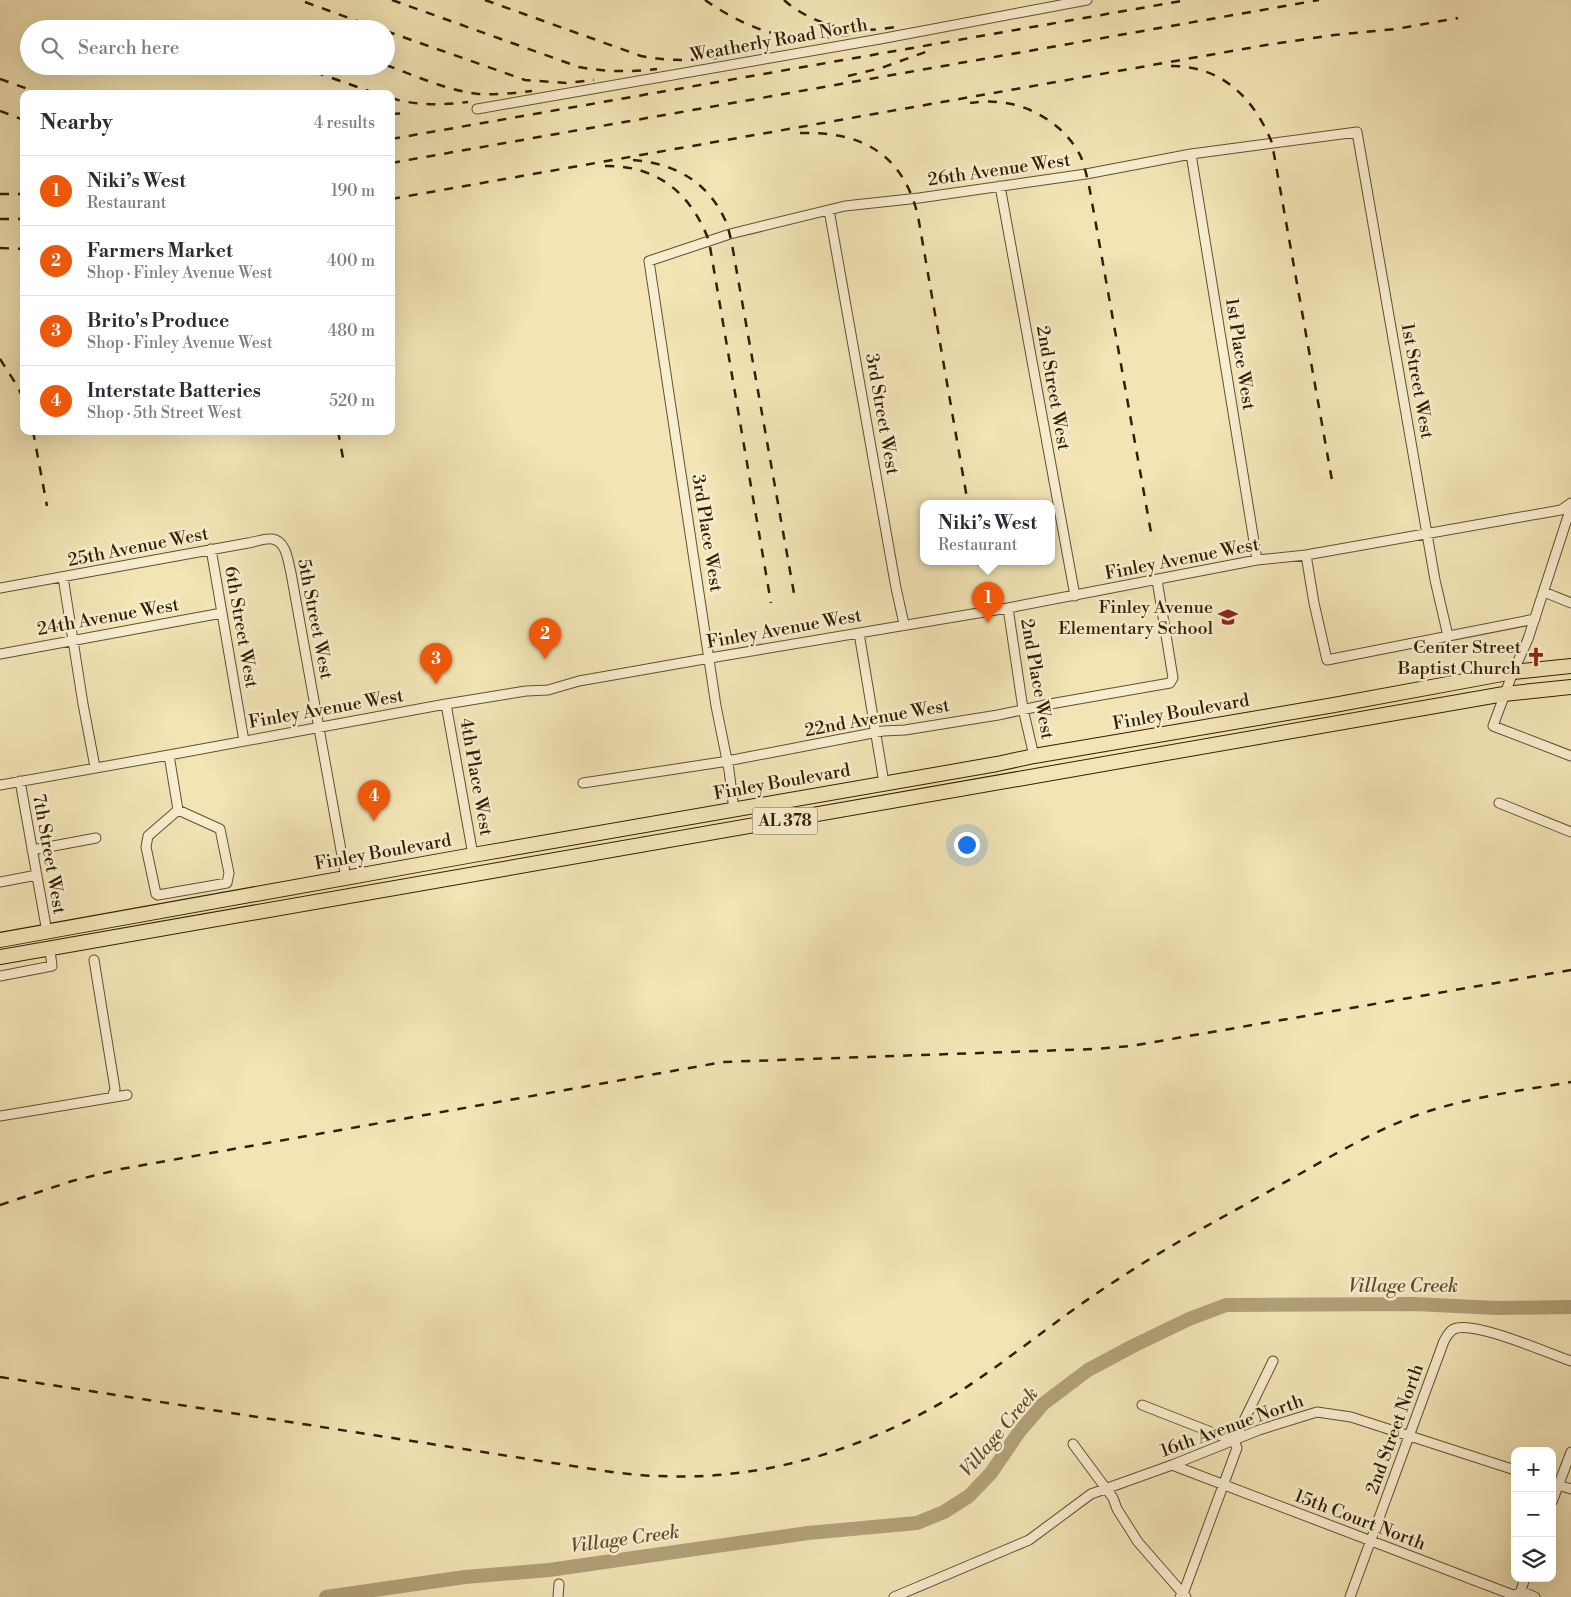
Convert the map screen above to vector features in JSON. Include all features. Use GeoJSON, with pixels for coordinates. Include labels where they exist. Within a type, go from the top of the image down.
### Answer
{"type":"FeatureCollection","features":[{"type":"Feature","properties":{"kind":"main road","name":"Finley Boulevard"},"geometry":{"type":"LineString","coordinates":[[0,940],[1513,672],[1571,666]]}},
{"type":"Feature","properties":{"kind":"main road","name":"AL 378"},"geometry":{"type":"LineString","coordinates":[[0,957],[50,950],[1504,694],[1571,687]]}},
{"type":"Feature","properties":{"kind":"main road"},"geometry":{"type":"LineString","coordinates":[[1334,705],[1338,724]]}},
{"type":"Feature","properties":{"kind":"main road"},"geometry":{"type":"LineString","coordinates":[[1034,756],[1038,776]]}},
{"type":"Feature","properties":{"kind":"main road"},"geometry":{"type":"LineString","coordinates":[[884,783],[887,803]]}},
{"type":"Feature","properties":{"kind":"main road"},"geometry":{"type":"LineString","coordinates":[[734,810],[738,829]]}},
{"type":"Feature","properties":{"kind":"main road"},"geometry":{"type":"LineString","coordinates":[[578,837],[586,856]]}},
{"type":"Feature","properties":{"kind":"main road"},"geometry":{"type":"LineString","coordinates":[[473,855],[478,874]]}},
{"type":"Feature","properties":{"kind":"main road"},"geometry":{"type":"LineString","coordinates":[[346,878],[348,897]]}},
{"type":"Feature","properties":{"kind":"main road"},"geometry":{"type":"LineString","coordinates":[[47,932],[50,950]]}},
{"type":"Feature","properties":{"kind":"street","name":"Weatherly Road North"},"geometry":{"type":"LineString","coordinates":[[477,109],[870,41],[1087,0]]}},
{"type":"Feature","properties":{"kind":"street","name":"26th Avenue West"},"geometry":{"type":"LineString","coordinates":[[649,260],[730,234],[845,206],[919,198],[1086,174],[1190,154],[1358,132]]}},
{"type":"Feature","properties":{"kind":"street","name":"1st Street West"},"geometry":{"type":"LineString","coordinates":[[1358,132],[1427,534],[1448,636]]}},
{"type":"Feature","properties":{"kind":"street","name":"1st Place West"},"geometry":{"type":"LineString","coordinates":[[1190,154],[1257,560]]}},
{"type":"Feature","properties":{"kind":"street","name":"2nd Street West"},"geometry":{"type":"LineString","coordinates":[[1000,186],[1075,596]]}},
{"type":"Feature","properties":{"kind":"street","name":"3rd Street West"},"geometry":{"type":"LineString","coordinates":[[829,210],[894,578],[904,624]]}},
{"type":"Feature","properties":{"kind":"street","name":"3rd Place West"},"geometry":{"type":"LineString","coordinates":[[649,260],[716,706],[734,810]]}},
{"type":"Feature","properties":{"kind":"street","name":"Finley Avenue West"},"geometry":{"type":"LineString","coordinates":[[0,785],[95,767],[169,756],[244,740],[446,704],[526,691],[548,690],[579,681],[904,624],[1008,608],[1257,560],[1306,555],[1561,510],[1571,503]]}},
{"type":"Feature","properties":{"kind":"street"},"geometry":{"type":"LineString","coordinates":[[1571,507],[1528,639],[1492,726],[1571,756]]}},
{"type":"Feature","properties":{"kind":"street","name":"25th Avenue West"},"geometry":{"type":"LineString","coordinates":[[0,588],[272,539],[281,544]]}},
{"type":"Feature","properties":{"kind":"street","name":"5th Street West"},"geometry":{"type":"LineString","coordinates":[[281,544],[286,551],[291,573],[346,878]]}},
{"type":"Feature","properties":{"kind":"street","name":"6th Street West"},"geometry":{"type":"LineString","coordinates":[[211,549],[244,740]]}},
{"type":"Feature","properties":{"kind":"street"},"geometry":{"type":"LineString","coordinates":[[1306,555],[1314,603],[1327,660],[1535,619]]}},
{"type":"Feature","properties":{"kind":"street"},"geometry":{"type":"LineString","coordinates":[[63,577],[95,767]]}},
{"type":"Feature","properties":{"kind":"street","name":"22nd Avenue West"},"geometry":{"type":"LineString","coordinates":[[583,783],[726,761],[876,733],[998,715],[1170,684],[1173,678],[1157,580]]}},
{"type":"Feature","properties":{"kind":"street"},"geometry":{"type":"LineString","coordinates":[[1544,592],[1571,603]]}},
{"type":"Feature","properties":{"kind":"street","name":"2nd Place West"},"geometry":{"type":"LineString","coordinates":[[1008,608],[1023,709],[1034,756]]}},
{"type":"Feature","properties":{"kind":"street","name":"24th Avenue West"},"geometry":{"type":"LineString","coordinates":[[0,654],[222,613]]}},
{"type":"Feature","properties":{"kind":"street"},"geometry":{"type":"LineString","coordinates":[[859,633],[884,783]]}},
{"type":"Feature","properties":{"kind":"street","name":"4th Place West"},"geometry":{"type":"LineString","coordinates":[[446,704],[473,855]]}},
{"type":"Feature","properties":{"kind":"street"},"geometry":{"type":"LineString","coordinates":[[169,756],[178,810]]}},
{"type":"Feature","properties":{"kind":"street","name":"7th Street West"},"geometry":{"type":"LineString","coordinates":[[20,781],[47,932]]}},
{"type":"Feature","properties":{"kind":"street"},"geometry":{"type":"LineString","coordinates":[[1499,803],[1571,832]]}},
{"type":"Feature","properties":{"kind":"street"},"geometry":{"type":"LineString","coordinates":[[178,810],[220,829],[229,874],[227,883],[158,895],[154,891],[146,847],[148,836],[178,810]]}},
{"type":"Feature","properties":{"kind":"street"},"geometry":{"type":"LineString","coordinates":[[32,850],[96,838]]}},
{"type":"Feature","properties":{"kind":"street"},"geometry":{"type":"LineString","coordinates":[[0,882],[37,875]]}},
{"type":"Feature","properties":{"kind":"street"},"geometry":{"type":"LineString","coordinates":[[0,976],[52,966],[50,950]]}},
{"type":"Feature","properties":{"kind":"street"},"geometry":{"type":"LineString","coordinates":[[94,960],[116,1089],[112,1096]]}},
{"type":"Feature","properties":{"kind":"street"},"geometry":{"type":"LineString","coordinates":[[0,1116],[127,1095]]}},
{"type":"Feature","properties":{"kind":"street","name":"2nd Street North"},"geometry":{"type":"LineString","coordinates":[[1350,1597],[1444,1341],[1451,1330],[1458,1327],[1494,1333],[1571,1362]]}},
{"type":"Feature","properties":{"kind":"street"},"geometry":{"type":"LineString","coordinates":[[1234,1441],[1273,1361]]}},
{"type":"Feature","properties":{"kind":"street"},"geometry":{"type":"LineString","coordinates":[[1142,1405],[1234,1441],[1237,1448],[1183,1596]]}},
{"type":"Feature","properties":{"kind":"street","name":"16th Avenue North"},"geometry":{"type":"LineString","coordinates":[[897,1596],[1029,1540],[1091,1494],[1172,1465],[1259,1430],[1317,1412],[1351,1417],[1511,1469]]}},
{"type":"Feature","properties":{"kind":"street"},"geometry":{"type":"LineString","coordinates":[[1073,1444],[1113,1498],[1117,1509],[1138,1542],[1183,1596]]}},
{"type":"Feature","properties":{"kind":"street"},"geometry":{"type":"LineString","coordinates":[[1571,1452],[1556,1484],[1571,1489]]}},
{"type":"Feature","properties":{"kind":"street","name":"15th Court North"},"geometry":{"type":"LineString","coordinates":[[1172,1465],[1513,1595],[1519,1595],[1522,1592],[1535,1597]]}},
{"type":"Feature","properties":{"kind":"street"},"geometry":{"type":"LineString","coordinates":[[1519,1595],[1524,1582]]}},
{"type":"Feature","properties":{"kind":"street"},"geometry":{"type":"LineString","coordinates":[[558,1597],[559,1584]]}},
{"type":"Feature","properties":{"kind":"waterway","name":"Village Creek"},"geometry":{"type":"LineString","coordinates":[[326,1597],[465,1577],[549,1570],[808,1533],[917,1523],[944,1512],[969,1496],[991,1473],[1019,1432],[1043,1404],[1088,1370],[1189,1319],[1226,1305],[1414,1304],[1497,1308],[1571,1307]]}},
{"type":"Feature","properties":{"kind":"railway"},"geometry":{"type":"LineString","coordinates":[[392,0],[579,67],[618,71],[657,69]]}},
{"type":"Feature","properties":{"kind":"railway"},"geometry":{"type":"LineString","coordinates":[[485,0],[641,56],[683,60],[725,57]]}},
{"type":"Feature","properties":{"kind":"railway"},"geometry":{"type":"LineString","coordinates":[[705,0],[738,20],[788,37],[808,38],[855,34]]}},
{"type":"Feature","properties":{"kind":"railway"},"geometry":{"type":"LineString","coordinates":[[784,0],[811,18],[833,26],[865,30],[897,27]]}},
{"type":"Feature","properties":{"kind":"railway"},"geometry":{"type":"LineString","coordinates":[[395,138],[1187,0]]}},
{"type":"Feature","properties":{"kind":"railway"},"geometry":{"type":"LineString","coordinates":[[395,162],[1319,0]]}},
{"type":"Feature","properties":{"kind":"railway"},"geometry":{"type":"LineString","coordinates":[[305,2],[354,20]]}},
{"type":"Feature","properties":{"kind":"railway"},"geometry":{"type":"LineString","coordinates":[[395,198],[1266,45],[1334,35],[1396,29],[1458,18]]}},
{"type":"Feature","properties":{"kind":"railway"},"geometry":{"type":"LineString","coordinates":[[395,34],[525,80],[567,83],[594,80]]}},
{"type":"Feature","properties":{"kind":"railway"},"geometry":{"type":"LineString","coordinates":[[848,76],[881,68],[931,50]]}},
{"type":"Feature","properties":{"kind":"railway"},"geometry":{"type":"LineString","coordinates":[[1171,66],[1189,67],[1221,78],[1246,99],[1265,127],[1272,143],[1333,486]]}},
{"type":"Feature","properties":{"kind":"railway"},"geometry":{"type":"LineString","coordinates":[[395,68],[431,82],[478,94],[532,91]]}},
{"type":"Feature","properties":{"kind":"railway"},"geometry":{"type":"LineString","coordinates":[[323,75],[366,90]]}},
{"type":"Feature","properties":{"kind":"railway"},"geometry":{"type":"LineString","coordinates":[[0,79],[31,90]]}},
{"type":"Feature","properties":{"kind":"railway"},"geometry":{"type":"LineString","coordinates":[[395,99],[430,104],[468,102]]}},
{"type":"Feature","properties":{"kind":"railway"},"geometry":{"type":"LineString","coordinates":[[970,103],[1010,104],[1035,112],[1057,127],[1081,157],[1090,191],[1152,538]]}},
{"type":"Feature","properties":{"kind":"railway"},"geometry":{"type":"LineString","coordinates":[[0,111],[20,118]]}},
{"type":"Feature","properties":{"kind":"railway"},"geometry":{"type":"LineString","coordinates":[[395,114],[406,113]]}},
{"type":"Feature","properties":{"kind":"railway"},"geometry":{"type":"LineString","coordinates":[[800,133],[822,133],[842,136],[877,150],[902,177],[911,195],[918,216],[967,500]]}},
{"type":"Feature","properties":{"kind":"railway"},"geometry":{"type":"LineString","coordinates":[[633,160],[662,165],[689,177],[710,196],[726,222],[730,234],[795,599]]}},
{"type":"Feature","properties":{"kind":"railway"},"geometry":{"type":"LineString","coordinates":[[605,166],[624,167],[641,171],[670,185],[692,209],[709,241],[771,603]]}},
{"type":"Feature","properties":{"kind":"railway"},"geometry":{"type":"LineString","coordinates":[[0,194],[20,194]]}},
{"type":"Feature","properties":{"kind":"railway"},"geometry":{"type":"LineString","coordinates":[[0,219],[20,219]]}},
{"type":"Feature","properties":{"kind":"railway"},"geometry":{"type":"LineString","coordinates":[[0,248],[20,249]]}},
{"type":"Feature","properties":{"kind":"railway"},"geometry":{"type":"LineString","coordinates":[[0,359],[20,392]]}},
{"type":"Feature","properties":{"kind":"railway"},"geometry":{"type":"LineString","coordinates":[[34,435],[47,506]]}},
{"type":"Feature","properties":{"kind":"railway"},"geometry":{"type":"LineString","coordinates":[[339,435],[343,458]]}},
{"type":"Feature","properties":{"kind":"railway"},"geometry":{"type":"LineString","coordinates":[[0,1205],[72,1181],[121,1169],[723,1062],[1094,1049],[1131,1046],[1571,970]]}},
{"type":"Feature","properties":{"kind":"railway"},"geometry":{"type":"LineString","coordinates":[[0,1377],[618,1473],[655,1476],[699,1476],[738,1473],[776,1467],[814,1458],[851,1445],[887,1431],[922,1414],[977,1380],[1078,1306],[1159,1253],[1333,1155],[1388,1127],[1426,1112],[1461,1102],[1571,1082]]}},
{"type":"Feature","properties":{"kind":"place","name":"Finley Avenue Elementary School"},"geometry":{"type":"Point","coordinates":[1228,617]}},
{"type":"Feature","properties":{"kind":"place","name":"Niki’s West"},"geometry":{"type":"Point","coordinates":[988,623]}},
{"type":"Feature","properties":{"kind":"place","name":"Center Street Baptist Church"},"geometry":{"type":"Point","coordinates":[1536,657]}},
{"type":"Feature","properties":{"kind":"place","name":"Farmers Market"},"geometry":{"type":"Point","coordinates":[545,659]}},
{"type":"Feature","properties":{"kind":"place","name":"Brito's Produce"},"geometry":{"type":"Point","coordinates":[436,684]}},
{"type":"Feature","properties":{"kind":"place","name":"Interstate Batteries"},"geometry":{"type":"Point","coordinates":[374,821]}}]}
